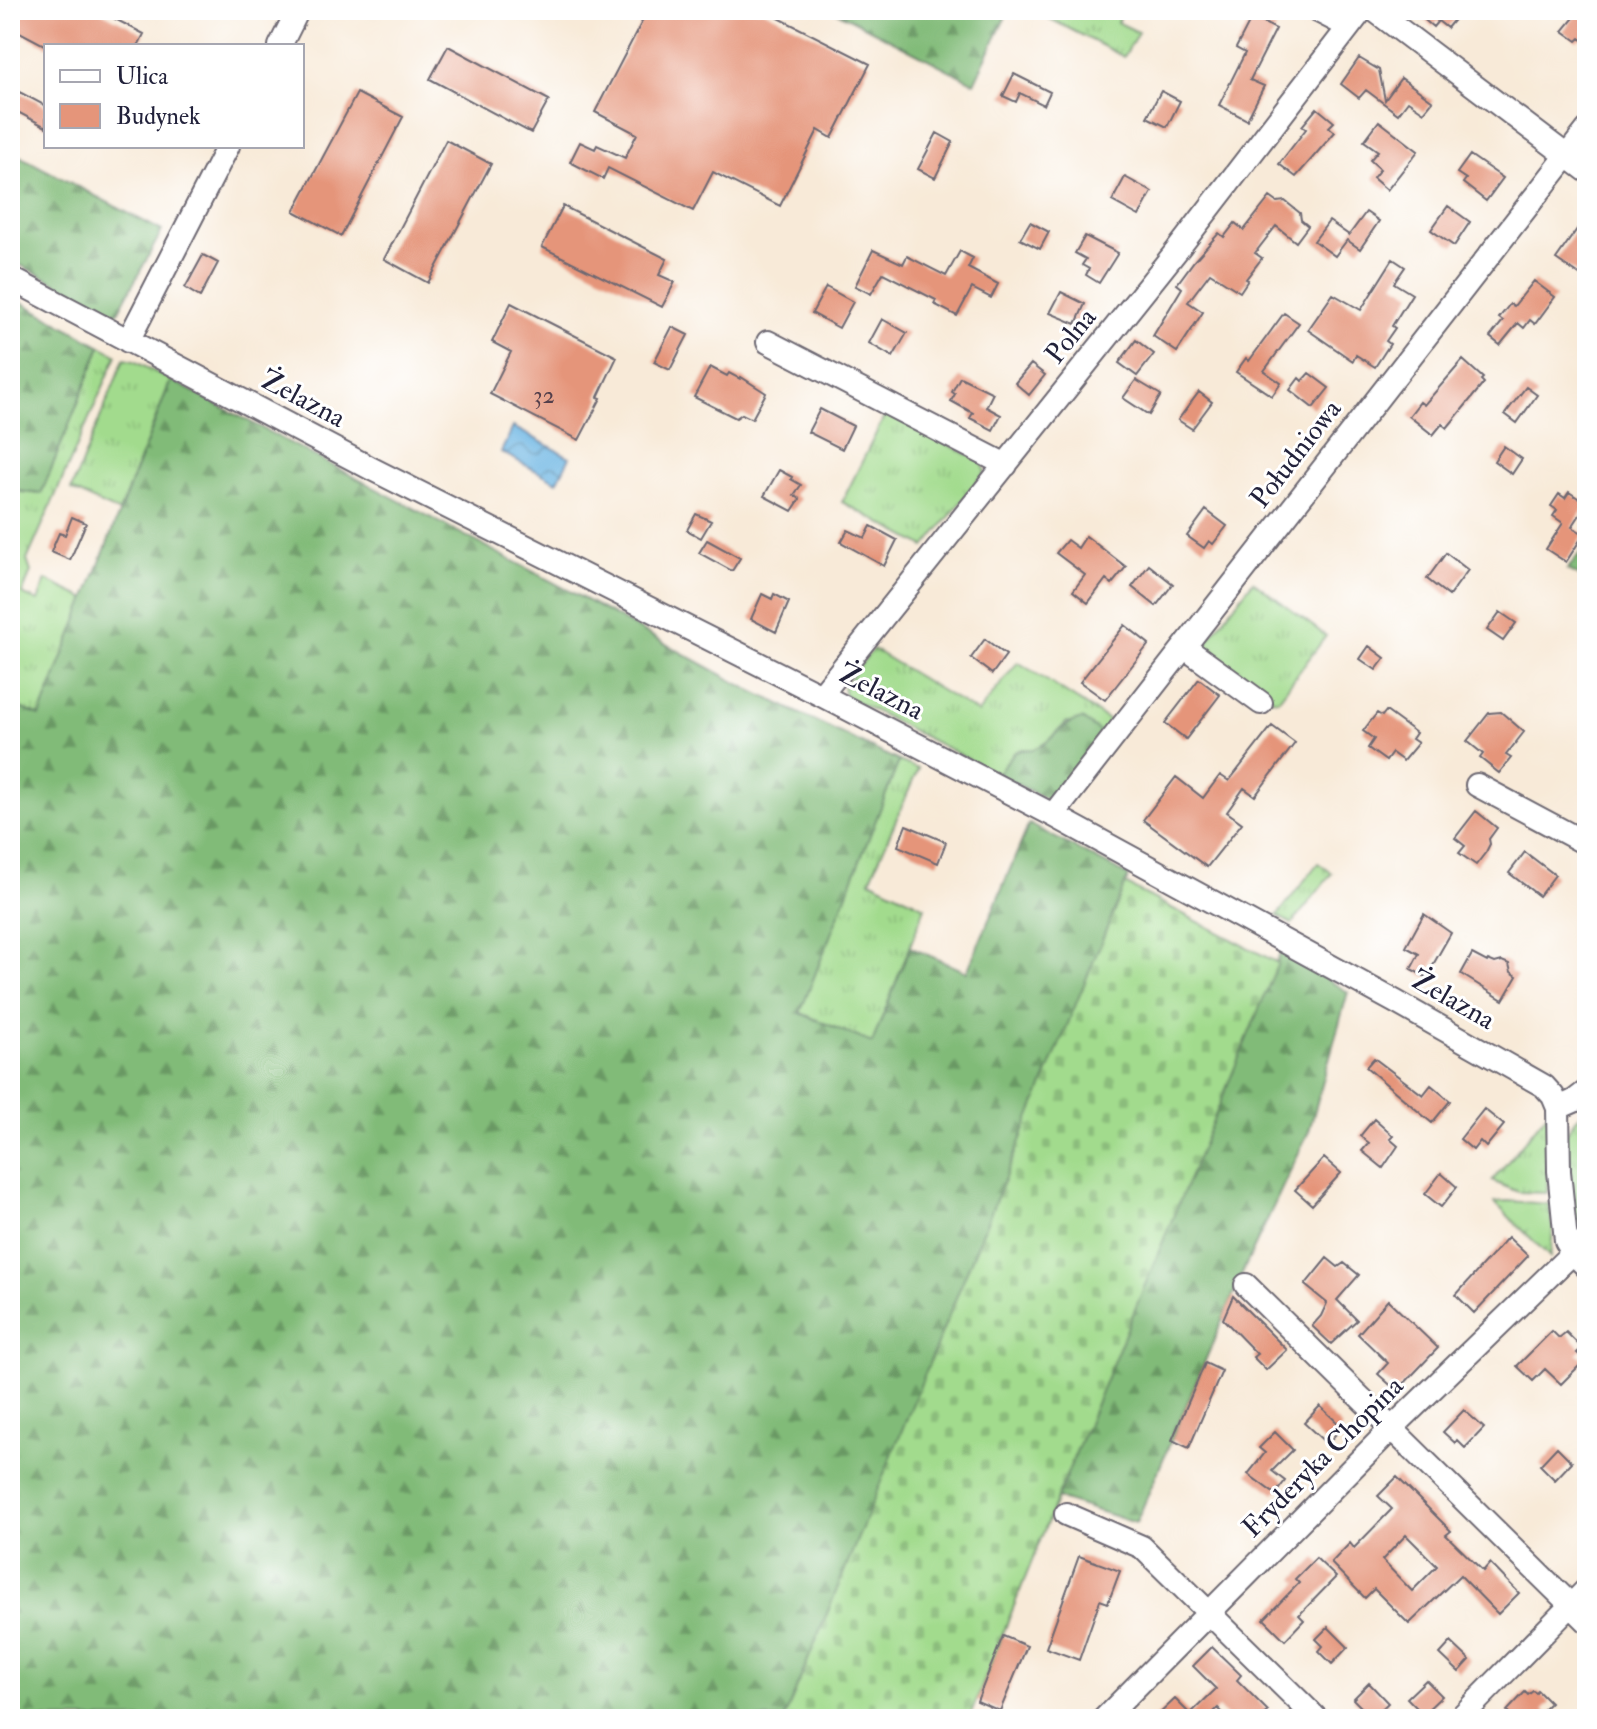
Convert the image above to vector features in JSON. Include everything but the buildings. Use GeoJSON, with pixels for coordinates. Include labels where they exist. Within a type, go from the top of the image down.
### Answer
{"type":"FeatureCollection","features":[{"type":"Feature","properties":{"kind":"street"},"geometry":{"type":"LineString","coordinates":[[281,44],[298,10]]}},
{"type":"Feature","properties":{"kind":"street"},"geometry":{"type":"LineString","coordinates":[[1316,10],[1356,18]]}},
{"type":"Feature","properties":{"kind":"street"},"geometry":{"type":"LineString","coordinates":[[1374,10],[1587,171]]}},
{"type":"Feature","properties":{"kind":"street","name":"Polna"},"geometry":{"type":"LineString","coordinates":[[821,695],[1178,249],[1356,18]]}},
{"type":"Feature","properties":{"kind":"street","name":"Południowa"},"geometry":{"type":"LineString","coordinates":[[1053,815],[1587,130]]}},
{"type":"Feature","properties":{"kind":"street"},"geometry":{"type":"LineString","coordinates":[[128,341],[227,148]]}},
{"type":"Feature","properties":{"kind":"street","name":"Żelazna"},"geometry":{"type":"LineString","coordinates":[[10,278],[388,477],[1053,815],[1544,1086],[1558,1108]]}},
{"type":"Feature","properties":{"kind":"street"},"geometry":{"type":"LineString","coordinates":[[768,342],[1006,465]]}},
{"type":"Feature","properties":{"kind":"street"},"geometry":{"type":"LineString","coordinates":[[1184,647],[1261,703]]}},
{"type":"Feature","properties":{"kind":"street"},"geometry":{"type":"LineString","coordinates":[[1477,785],[1587,844]]}},
{"type":"Feature","properties":{"kind":"street"},"geometry":{"type":"LineString","coordinates":[[1582,1253],[1566,1241],[1563,1225],[1558,1108],[1587,1091]]}},
{"type":"Feature","properties":{"kind":"street","name":"Fryderyka Chopina"},"geometry":{"type":"LineString","coordinates":[[1104,1719],[1393,1427],[1582,1253]]}},
{"type":"Feature","properties":{"kind":"street"},"geometry":{"type":"LineString","coordinates":[[1246,1285],[1579,1614]]}},
{"type":"Feature","properties":{"kind":"street"},"geometry":{"type":"LineString","coordinates":[[1066,1514],[1142,1547],[1317,1719]]}},
{"type":"Feature","properties":{"kind":"street"},"geometry":{"type":"LineString","coordinates":[[1459,1719],[1579,1614],[1587,1589]]}},
{"type":"Feature","properties":{"kind":"green space"},"geometry":{"type":"Polygon","coordinates":[[[833,10],[1009,10],[974,83],[833,10]]]}},
{"type":"Feature","properties":{"kind":"green space"},"geometry":{"type":"Polygon","coordinates":[[[1033,10],[1123,10],[1117,22],[1138,32],[1124,57],[1033,10]]]}},
{"type":"Feature","properties":{"kind":"green space"},"geometry":{"type":"Polygon","coordinates":[[[10,151],[162,231],[117,314],[10,260],[10,151]]]}},
{"type":"Feature","properties":{"kind":"green space"},"geometry":{"type":"Polygon","coordinates":[[[10,296],[101,346],[41,494],[10,490],[10,296]]]}},
{"type":"Feature","properties":{"kind":"green space"},"geometry":{"type":"Polygon","coordinates":[[[101,346],[117,355],[27,560],[31,572],[22,594],[38,601],[46,580],[86,599],[40,716],[10,704],[10,491],[41,494],[101,346]]]}},
{"type":"Feature","properties":{"kind":"green space"},"geometry":{"type":"Polygon","coordinates":[[[124,359],[171,380],[119,512],[71,490],[124,359]]]}},
{"type":"Feature","properties":{"kind":"green space"},"geometry":{"type":"Polygon","coordinates":[[[171,380],[746,688],[899,761],[800,1013],[872,1043],[910,947],[967,972],[1029,824],[1129,876],[784,1719],[10,1719],[10,704],[40,716],[171,380]]]}},
{"type":"Feature","properties":{"kind":"green space"},"geometry":{"type":"Polygon","coordinates":[[[886,413],[983,462],[985,472],[925,547],[842,502],[886,413]]]}},
{"type":"Feature","properties":{"kind":"green space"},"geometry":{"type":"Polygon","coordinates":[[[1587,544],[1587,580],[1567,570],[1587,544]]]}},
{"type":"Feature","properties":{"kind":"green space"},"geometry":{"type":"Polygon","coordinates":[[[1253,581],[1326,636],[1278,700],[1268,698],[1201,649],[1253,581]]]}},
{"type":"Feature","properties":{"kind":"green space"},"geometry":{"type":"Polygon","coordinates":[[[873,649],[978,713],[1018,662],[1113,723],[1104,735],[1067,722],[1048,742],[1013,754],[997,774],[845,696],[843,687],[873,649]]]}},
{"type":"Feature","properties":{"kind":"green space"},"geometry":{"type":"Polygon","coordinates":[[[1082,719],[1104,735],[1053,799],[1048,800],[997,774],[1014,753],[1039,747],[1063,727],[1082,719]]]}},
{"type":"Feature","properties":{"kind":"green space"},"geometry":{"type":"Polygon","coordinates":[[[899,761],[918,769],[870,880],[925,907],[872,1044],[799,1012],[899,761]]]}},
{"type":"Feature","properties":{"kind":"green space"},"geometry":{"type":"Polygon","coordinates":[[[1318,863],[1332,873],[1292,924],[1277,916],[1318,863]]]}},
{"type":"Feature","properties":{"kind":"green space"},"geometry":{"type":"Polygon","coordinates":[[[1125,884],[1278,963],[969,1719],[784,1719],[1125,884]]]}},
{"type":"Feature","properties":{"kind":"green space"},"geometry":{"type":"Polygon","coordinates":[[[1281,952],[1348,992],[1309,1131],[1245,1267],[1136,1523],[1057,1498],[1281,952]]]}},
{"type":"Feature","properties":{"kind":"green space"},"geometry":{"type":"Polygon","coordinates":[[[1587,1108],[1587,1225],[1575,1238],[1566,1134],[1587,1108]]]}},
{"type":"Feature","properties":{"kind":"green space"},"geometry":{"type":"Polygon","coordinates":[[[1549,1111],[1547,1193],[1518,1192],[1492,1181],[1549,1111]]]}},
{"type":"Feature","properties":{"kind":"green space"},"geometry":{"type":"Polygon","coordinates":[[[1494,1202],[1549,1204],[1553,1231],[1550,1257],[1494,1202]]]}},
{"type":"Feature","properties":{"kind":"water"},"geometry":{"type":"Polygon","coordinates":[[[513,427],[570,457],[557,482],[501,452],[513,427]]]}}]}
